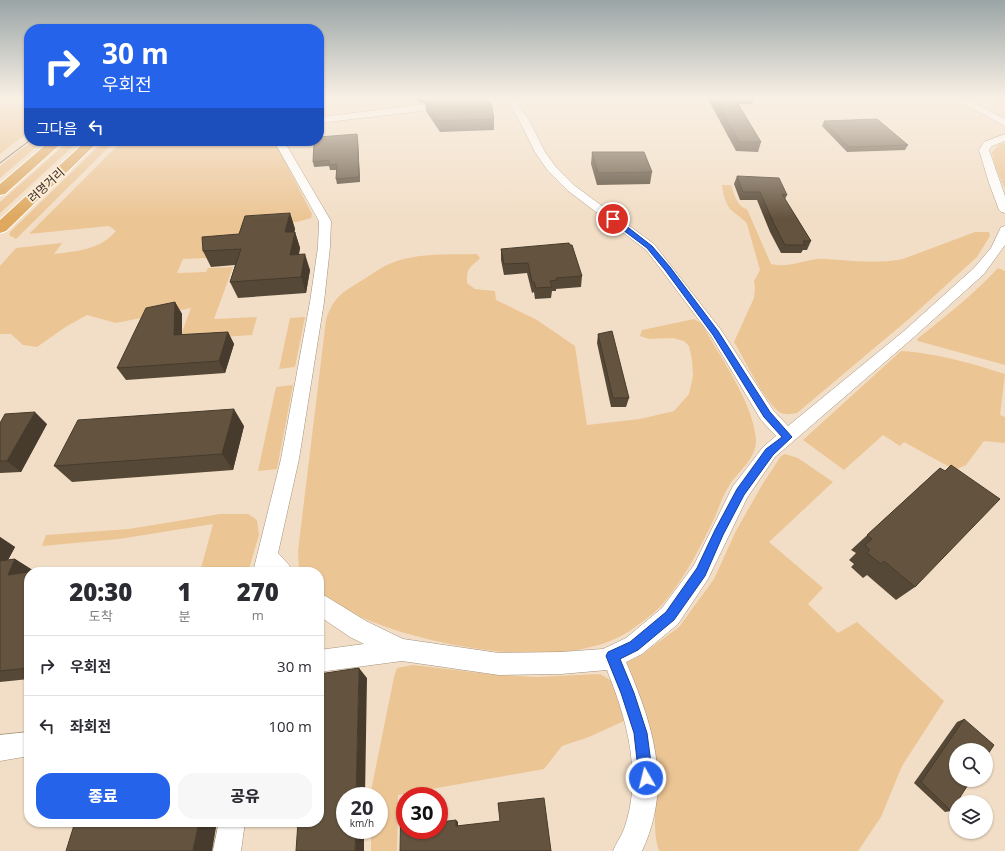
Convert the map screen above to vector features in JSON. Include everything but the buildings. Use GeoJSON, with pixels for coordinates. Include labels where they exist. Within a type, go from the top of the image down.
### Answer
{"type":"FeatureCollection","features":[{"type":"Feature","properties":{"kind":"highway","name":"려명거리"},"geometry":{"type":"LineString","coordinates":[[0,191],[52,146]]}},
{"type":"Feature","properties":{"kind":"highway","name":"려명거리"},"geometry":{"type":"LineString","coordinates":[[0,228],[88,146]]}},
{"type":"Feature","properties":{"kind":"street"},"geometry":{"type":"LineString","coordinates":[[533,139],[540,152],[552,169],[571,188],[650,247],[716,333],[767,415],[788,437]]}},
{"type":"Feature","properties":{"kind":"street"},"geometry":{"type":"LineString","coordinates":[[999,139],[988,144],[984,150],[994,183],[1005,210]]}},
{"type":"Feature","properties":{"kind":"street"},"geometry":{"type":"LineString","coordinates":[[264,564],[290,459],[317,302],[324,247],[325,221],[283,146]]}},
{"type":"Feature","properties":{"kind":"street"},"geometry":{"type":"LineString","coordinates":[[324,660],[402,650],[499,664],[568,663],[604,660],[634,646],[670,616],[701,572],[740,492],[769,452],[909,334],[979,271],[997,249],[1005,230]]}},
{"type":"Feature","properties":{"kind":"street"},"geometry":{"type":"LineString","coordinates":[[324,607],[358,629],[402,650]]}},
{"type":"Feature","properties":{"kind":"street"},"geometry":{"type":"LineString","coordinates":[[612,656],[628,693],[640,733],[646,778],[645,806],[634,848]]}},
{"type":"Feature","properties":{"kind":"street"},"geometry":{"type":"LineString","coordinates":[[0,748],[24,745]]}},
{"type":"Feature","properties":{"kind":"street"},"geometry":{"type":"LineString","coordinates":[[227,851],[231,827]]}},
{"type":"Feature","properties":{"kind":"shaded area"},"geometry":{"type":"Polygon","coordinates":[[[0,139],[20,139],[0,154],[0,139]]]}},
{"type":"Feature","properties":{"kind":"shaded area"},"geometry":{"type":"Polygon","coordinates":[[[1005,143],[1005,189],[996,169],[992,153],[999,144],[1005,143]]]}},
{"type":"Feature","properties":{"kind":"shaded area"},"geometry":{"type":"Polygon","coordinates":[[[26,146],[37,146],[0,178],[0,166],[26,146]]]}},
{"type":"Feature","properties":{"kind":"shaded area"},"geometry":{"type":"Polygon","coordinates":[[[63,146],[74,146],[0,213],[0,202],[63,146]]]}},
{"type":"Feature","properties":{"kind":"shaded area"},"geometry":{"type":"Polygon","coordinates":[[[99,146],[110,146],[16,239],[9,235],[10,232],[99,146]]]}},
{"type":"Feature","properties":{"kind":"shaded area"},"geometry":{"type":"Polygon","coordinates":[[[117,146],[277,146],[312,214],[311,218],[297,222],[248,225],[239,249],[206,258],[183,259],[177,273],[206,272],[208,268],[233,267],[214,319],[257,317],[252,335],[179,340],[191,308],[116,323],[87,315],[67,326],[37,347],[23,345],[11,334],[0,334],[0,266],[16,248],[62,243],[54,254],[80,250],[103,242],[116,231],[109,226],[29,234],[117,146]]]}},
{"type":"Feature","properties":{"kind":"shaded area"},"geometry":{"type":"Polygon","coordinates":[[[722,185],[731,185],[738,203],[747,209],[771,264],[788,265],[820,259],[880,262],[903,259],[975,232],[989,232],[990,236],[977,257],[910,318],[797,413],[783,414],[775,408],[762,391],[734,342],[754,298],[754,281],[760,270],[747,224],[730,209],[724,197],[722,185]]]}},
{"type":"Feature","properties":{"kind":"shaded area"},"geometry":{"type":"Polygon","coordinates":[[[477,254],[480,258],[468,270],[467,283],[475,289],[495,291],[496,300],[537,320],[575,346],[587,425],[640,419],[674,411],[689,394],[693,376],[689,346],[684,341],[673,338],[649,339],[640,336],[642,330],[694,319],[702,324],[735,380],[749,410],[754,425],[756,439],[753,453],[727,490],[709,529],[684,575],[661,606],[631,630],[604,643],[572,651],[536,653],[498,651],[461,646],[391,629],[352,613],[324,595],[324,567],[299,567],[298,551],[326,320],[329,312],[335,301],[343,293],[380,268],[409,258],[431,255],[477,254]]]}},
{"type":"Feature","properties":{"kind":"shaded area"},"geometry":{"type":"Polygon","coordinates":[[[998,268],[1005,271],[1005,365],[918,341],[917,339],[949,314],[998,268]]]}},
{"type":"Feature","properties":{"kind":"shaded area"},"geometry":{"type":"Polygon","coordinates":[[[305,317],[295,367],[279,369],[290,318],[305,317]]]}},
{"type":"Feature","properties":{"kind":"shaded area"},"geometry":{"type":"Polygon","coordinates":[[[901,351],[953,359],[1005,374],[1000,415],[1005,417],[1005,443],[984,441],[966,465],[955,470],[904,442],[900,446],[883,435],[844,470],[803,440],[901,351]]]}},
{"type":"Feature","properties":{"kind":"shaded area"},"geometry":{"type":"Polygon","coordinates":[[[293,385],[277,469],[258,471],[276,387],[293,385]]]}},
{"type":"Feature","properties":{"kind":"shaded area"},"geometry":{"type":"Polygon","coordinates":[[[785,454],[798,458],[833,482],[769,542],[823,588],[808,604],[838,633],[857,622],[944,701],[902,766],[881,817],[858,851],[659,851],[655,834],[654,781],[626,663],[641,655],[679,627],[714,579],[736,531],[762,485],[781,456],[785,454]]]}},
{"type":"Feature","properties":{"kind":"shaded area"},"geometry":{"type":"Polygon","coordinates":[[[220,514],[248,514],[257,520],[259,535],[249,567],[201,567],[213,524],[119,539],[42,546],[46,535],[129,529],[220,514]]]}},
{"type":"Feature","properties":{"kind":"shaded area"},"geometry":{"type":"Polygon","coordinates":[[[413,665],[497,675],[537,677],[600,674],[614,682],[621,703],[624,721],[589,737],[562,746],[544,769],[443,787],[396,787],[397,851],[371,851],[371,839],[388,839],[388,787],[372,787],[397,668],[413,665]]]}},
{"type":"Feature","properties":{"kind":"tram line"},"geometry":{"type":"LineString","coordinates":[[0,163],[24,145]]}},
{"type":"Feature","properties":{"kind":"route"},"geometry":{"type":"LineString","coordinates":[[613,219],[650,247],[668,269],[716,333],[767,415],[788,437],[769,452],[740,492],[701,572],[670,616],[634,646],[612,656],[628,693],[640,733],[646,778]]}}]}
